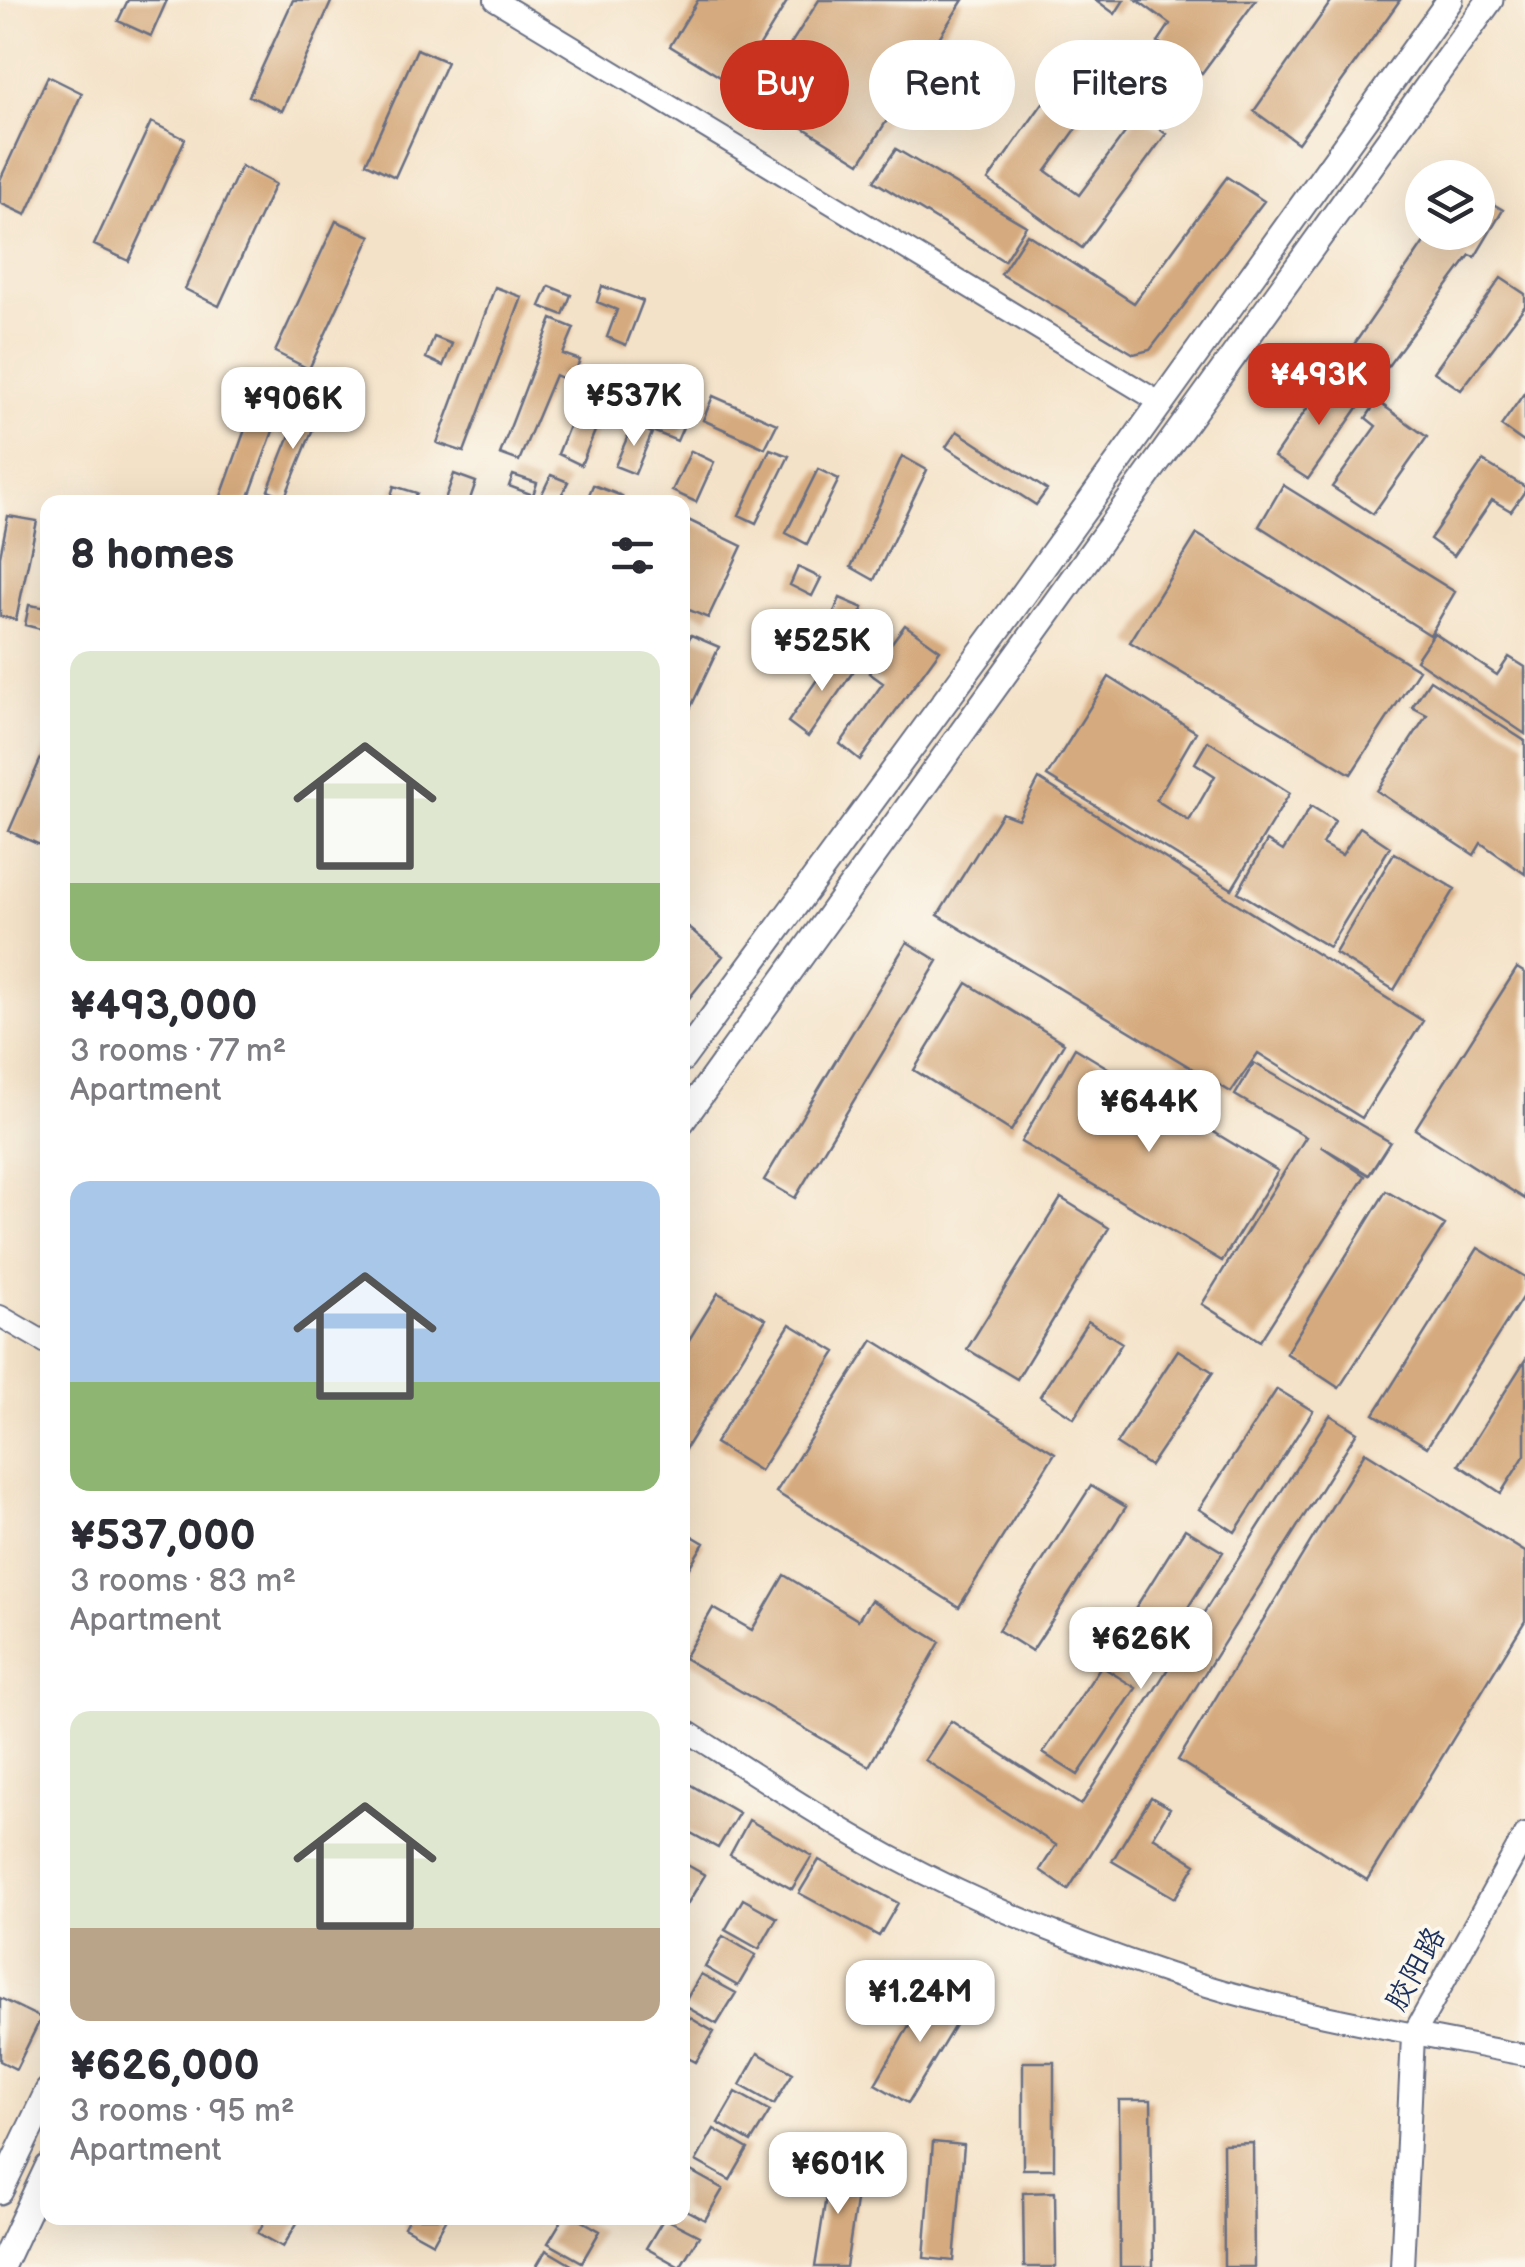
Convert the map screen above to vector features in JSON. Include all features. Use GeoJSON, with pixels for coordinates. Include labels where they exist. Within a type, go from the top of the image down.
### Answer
{"type":"FeatureCollection","features":[{"type":"Feature","properties":{"kind":"main road"},"geometry":{"type":"LineString","coordinates":[[690,1048],[1450,0]]}},
{"type":"Feature","properties":{"kind":"main road"},"geometry":{"type":"LineString","coordinates":[[690,1110],[1490,0]]}},
{"type":"Feature","properties":{"kind":"main road","name":"胶阳路"},"geometry":{"type":"LineString","coordinates":[[1402,2267],[1413,2036],[1525,1835]]}},
{"type":"Feature","properties":{"kind":"main road"},"geometry":{"type":"LineString","coordinates":[[0,2192],[40,2108]]}},
{"type":"Feature","properties":{"kind":"main road"},"geometry":{"type":"LineString","coordinates":[[1,2267],[40,2184]]}},
{"type":"Feature","properties":{"kind":"street"},"geometry":{"type":"LineString","coordinates":[[495,0],[1161,403]]}},
{"type":"Feature","properties":{"kind":"street"},"geometry":{"type":"LineString","coordinates":[[0,1316],[40,1339]]}},
{"type":"Feature","properties":{"kind":"street"},"geometry":{"type":"LineString","coordinates":[[690,1733],[889,1855],[973,1897],[1170,1974],[1270,2003],[1413,2036],[1525,2054]]}},
{"type":"Feature","properties":{"kind":"building"},"geometry":{"type":"Polygon","coordinates":[[[128,0],[167,0],[151,36],[118,21],[128,0]]]}},
{"type":"Feature","properties":{"kind":"building"},"geometry":{"type":"Polygon","coordinates":[[[293,0],[332,0],[282,111],[249,96],[293,0]]]}},
{"type":"Feature","properties":{"kind":"building"},"geometry":{"type":"Polygon","coordinates":[[[698,0],[788,0],[763,40],[720,40],[720,77],[670,46],[698,0]]]}},
{"type":"Feature","properties":{"kind":"building"},"geometry":{"type":"Polygon","coordinates":[[[819,0],[963,0],[938,40],[869,40],[869,130],[881,130],[860,163],[807,130],[849,130],[849,40],[793,40],[819,0]]]}},
{"type":"Feature","properties":{"kind":"building"},"geometry":{"type":"Polygon","coordinates":[[[1096,0],[1124,0],[1115,14],[1096,0]]]}},
{"type":"Feature","properties":{"kind":"building"},"geometry":{"type":"Polygon","coordinates":[[[1137,0],[1256,0],[1203,72],[1203,40],[1159,40],[1170,24],[1137,0]]]}},
{"type":"Feature","properties":{"kind":"building"},"geometry":{"type":"Polygon","coordinates":[[[1332,0],[1400,0],[1298,143],[1254,111],[1332,0]]]}},
{"type":"Feature","properties":{"kind":"building"},"geometry":{"type":"Polygon","coordinates":[[[417,49],[447,62],[395,177],[366,163],[417,49]]]}},
{"type":"Feature","properties":{"kind":"building"},"geometry":{"type":"Polygon","coordinates":[[[48,76],[82,93],[26,215],[0,203],[0,180],[48,76]]]}},
{"type":"Feature","properties":{"kind":"building"},"geometry":{"type":"Polygon","coordinates":[[[1035,114],[1035,130],[1075,130],[1046,171],[1079,195],[1127,130],[1161,130],[1166,134],[1082,248],[988,180],[1035,114]]]}},
{"type":"Feature","properties":{"kind":"building"},"geometry":{"type":"Polygon","coordinates":[[[151,122],[185,139],[129,261],[94,245],[151,122]]]}},
{"type":"Feature","properties":{"kind":"building"},"geometry":{"type":"Polygon","coordinates":[[[896,149],[1026,226],[1004,261],[874,181],[896,149]]]}},
{"type":"Feature","properties":{"kind":"building"},"geometry":{"type":"Polygon","coordinates":[[[241,166],[275,184],[219,306],[185,289],[241,166]]]}},
{"type":"Feature","properties":{"kind":"building"},"geometry":{"type":"Polygon","coordinates":[[[1227,177],[1264,201],[1150,350],[1134,354],[1001,274],[1027,234],[1134,303],[1227,177]]]}},
{"type":"Feature","properties":{"kind":"building"},"geometry":{"type":"Polygon","coordinates":[[[1495,205],[1503,210],[1495,223],[1495,205]]]}},
{"type":"Feature","properties":{"kind":"building"},"geometry":{"type":"Polygon","coordinates":[[[336,221],[371,236],[309,369],[275,352],[336,221]]]}},
{"type":"Feature","properties":{"kind":"building"},"geometry":{"type":"Polygon","coordinates":[[[1419,250],[1479,250],[1475,257],[1470,255],[1385,370],[1353,346],[1419,250]]]}},
{"type":"Feature","properties":{"kind":"building"},"geometry":{"type":"Polygon","coordinates":[[[1501,278],[1525,294],[1525,306],[1461,390],[1434,372],[1501,278]]]}},
{"type":"Feature","properties":{"kind":"building"},"geometry":{"type":"Polygon","coordinates":[[[549,286],[571,295],[563,315],[540,306],[549,286]]]}},
{"type":"Feature","properties":{"kind":"building"},"geometry":{"type":"Polygon","coordinates":[[[602,286],[643,301],[626,345],[607,337],[617,310],[597,302],[602,286]]]}},
{"type":"Feature","properties":{"kind":"building"},"geometry":{"type":"Polygon","coordinates":[[[495,287],[522,297],[464,452],[437,443],[495,287]]]}},
{"type":"Feature","properties":{"kind":"building"},"geometry":{"type":"Polygon","coordinates":[[[552,319],[574,328],[563,354],[580,360],[571,382],[555,375],[519,461],[500,454],[552,319]]]}},
{"type":"Feature","properties":{"kind":"building"},"geometry":{"type":"Polygon","coordinates":[[[434,337],[452,344],[443,366],[426,358],[434,337]]]}},
{"type":"Feature","properties":{"kind":"building"},"geometry":{"type":"Polygon","coordinates":[[[592,368],[616,380],[581,465],[558,454],[592,368]]]}},
{"type":"Feature","properties":{"kind":"building"},"geometry":{"type":"Polygon","coordinates":[[[1329,376],[1364,399],[1308,479],[1274,457],[1329,376]]]}},
{"type":"Feature","properties":{"kind":"building"},"geometry":{"type":"Polygon","coordinates":[[[1525,392],[1525,443],[1501,426],[1525,392]]]}},
{"type":"Feature","properties":{"kind":"building"},"geometry":{"type":"Polygon","coordinates":[[[713,396],[777,424],[765,448],[703,420],[713,396]]]}},
{"type":"Feature","properties":{"kind":"building"},"geometry":{"type":"Polygon","coordinates":[[[1377,401],[1427,437],[1373,514],[1332,487],[1376,426],[1366,418],[1377,401]]]}},
{"type":"Feature","properties":{"kind":"building"},"geometry":{"type":"Polygon","coordinates":[[[301,407],[319,414],[286,495],[268,490],[301,407]]]}},
{"type":"Feature","properties":{"kind":"building"},"geometry":{"type":"Polygon","coordinates":[[[252,410],[277,420],[250,495],[222,495],[252,410]]]}},
{"type":"Feature","properties":{"kind":"building"},"geometry":{"type":"Polygon","coordinates":[[[662,416],[684,425],[677,441],[655,432],[662,416]]]}},
{"type":"Feature","properties":{"kind":"building"},"geometry":{"type":"Polygon","coordinates":[[[633,424],[652,433],[635,474],[615,466],[633,424]]]}},
{"type":"Feature","properties":{"kind":"building"},"geometry":{"type":"Polygon","coordinates":[[[957,431],[1047,490],[1036,505],[946,447],[957,431]]]}},
{"type":"Feature","properties":{"kind":"building"},"geometry":{"type":"Polygon","coordinates":[[[770,449],[789,456],[756,523],[739,515],[770,449]]]}},
{"type":"Feature","properties":{"kind":"building"},"geometry":{"type":"Polygon","coordinates":[[[691,451],[714,462],[696,502],[690,495],[672,491],[691,451]]]}},
{"type":"Feature","properties":{"kind":"building"},"geometry":{"type":"Polygon","coordinates":[[[902,456],[927,470],[874,580],[851,567],[902,456]]]}},
{"type":"Feature","properties":{"kind":"building"},"geometry":{"type":"Polygon","coordinates":[[[1483,461],[1525,487],[1525,491],[1511,511],[1492,500],[1454,556],[1430,539],[1483,461]]]}},
{"type":"Feature","properties":{"kind":"building"},"geometry":{"type":"Polygon","coordinates":[[[818,469],[839,479],[807,544],[786,533],[818,469]]]}},
{"type":"Feature","properties":{"kind":"building"},"geometry":{"type":"Polygon","coordinates":[[[454,474],[476,482],[471,495],[446,495],[454,474]]]}},
{"type":"Feature","properties":{"kind":"building"},"geometry":{"type":"Polygon","coordinates":[[[513,475],[537,483],[533,495],[509,486],[513,475]]]}},
{"type":"Feature","properties":{"kind":"building"},"geometry":{"type":"Polygon","coordinates":[[[551,475],[568,482],[562,495],[541,495],[551,475]]]}},
{"type":"Feature","properties":{"kind":"building"},"geometry":{"type":"Polygon","coordinates":[[[593,485],[619,495],[589,495],[593,485]]]}},
{"type":"Feature","properties":{"kind":"building"},"geometry":{"type":"Polygon","coordinates":[[[1283,485],[1455,592],[1430,635],[1259,526],[1283,485]]]}},
{"type":"Feature","properties":{"kind":"building"},"geometry":{"type":"Polygon","coordinates":[[[394,486],[417,493],[416,495],[391,495],[394,486]]]}},
{"type":"Feature","properties":{"kind":"building"},"geometry":{"type":"Polygon","coordinates":[[[8,516],[37,521],[16,620],[0,616],[0,556],[8,516]]]}},
{"type":"Feature","properties":{"kind":"building"},"geometry":{"type":"Polygon","coordinates":[[[690,521],[742,546],[708,618],[690,610],[690,521]]]}},
{"type":"Feature","properties":{"kind":"building"},"geometry":{"type":"Polygon","coordinates":[[[1197,534],[1419,670],[1351,774],[1130,642],[1197,534]]]}},
{"type":"Feature","properties":{"kind":"building"},"geometry":{"type":"Polygon","coordinates":[[[798,567],[821,578],[812,596],[790,585],[798,567]]]}},
{"type":"Feature","properties":{"kind":"building"},"geometry":{"type":"Polygon","coordinates":[[[840,598],[863,608],[851,636],[828,626],[840,598]]]}},
{"type":"Feature","properties":{"kind":"building"},"geometry":{"type":"Polygon","coordinates":[[[29,605],[40,607],[40,629],[25,625],[29,605]]]}},
{"type":"Feature","properties":{"kind":"building"},"geometry":{"type":"Polygon","coordinates":[[[905,625],[940,650],[860,760],[840,744],[883,683],[869,673],[905,625]]]}},
{"type":"Feature","properties":{"kind":"building"},"geometry":{"type":"Polygon","coordinates":[[[1434,633],[1497,675],[1509,657],[1525,667],[1525,734],[1416,660],[1434,633]]]}},
{"type":"Feature","properties":{"kind":"building"},"geometry":{"type":"Polygon","coordinates":[[[690,637],[719,647],[690,709],[690,637]]]}},
{"type":"Feature","properties":{"kind":"building"},"geometry":{"type":"Polygon","coordinates":[[[836,652],[857,666],[808,737],[788,722],[836,652]]]}},
{"type":"Feature","properties":{"kind":"building"},"geometry":{"type":"Polygon","coordinates":[[[1109,677],[1196,732],[1156,800],[1189,821],[1215,776],[1195,763],[1208,741],[1290,793],[1232,889],[1047,776],[1109,677]]]}},
{"type":"Feature","properties":{"kind":"building"},"geometry":{"type":"Polygon","coordinates":[[[1430,680],[1525,741],[1525,874],[1481,843],[1474,855],[1377,791],[1427,715],[1412,707],[1430,680]]]}},
{"type":"Feature","properties":{"kind":"building"},"geometry":{"type":"Polygon","coordinates":[[[40,760],[40,845],[9,831],[40,760]]]}},
{"type":"Feature","properties":{"kind":"building"},"geometry":{"type":"Polygon","coordinates":[[[1039,779],[1423,1021],[1362,1118],[1258,1053],[1231,1092],[938,915],[1002,813],[1018,819],[1039,779]]]}},
{"type":"Feature","properties":{"kind":"building"},"geometry":{"type":"Polygon","coordinates":[[[1311,806],[1335,821],[1322,844],[1342,855],[1360,827],[1390,847],[1329,947],[1238,892],[1267,841],[1283,851],[1311,806]]]}},
{"type":"Feature","properties":{"kind":"building"},"geometry":{"type":"Polygon","coordinates":[[[1394,853],[1455,889],[1394,990],[1335,953],[1394,853]]]}},
{"type":"Feature","properties":{"kind":"building"},"geometry":{"type":"Polygon","coordinates":[[[690,929],[723,956],[690,997],[690,929]]]}},
{"type":"Feature","properties":{"kind":"building"},"geometry":{"type":"Polygon","coordinates":[[[907,942],[938,961],[795,1198],[764,1180],[907,942]]]}},
{"type":"Feature","properties":{"kind":"building"},"geometry":{"type":"Polygon","coordinates":[[[1517,968],[1525,973],[1525,1199],[1415,1129],[1517,968]]]}},
{"type":"Feature","properties":{"kind":"building"},"geometry":{"type":"Polygon","coordinates":[[[967,983],[1064,1043],[1011,1131],[914,1070],[967,983]]]}},
{"type":"Feature","properties":{"kind":"building"},"geometry":{"type":"Polygon","coordinates":[[[1075,1048],[1278,1171],[1222,1261],[1021,1142],[1075,1048]]]}},
{"type":"Feature","properties":{"kind":"building"},"geometry":{"type":"Polygon","coordinates":[[[1254,1063],[1390,1142],[1369,1175],[1321,1146],[1365,1176],[1260,1341],[1202,1304],[1306,1137],[1235,1095],[1254,1063]]]}},
{"type":"Feature","properties":{"kind":"building"},"geometry":{"type":"Polygon","coordinates":[[[1386,1191],[1445,1225],[1339,1388],[1286,1353],[1386,1191]]]}},
{"type":"Feature","properties":{"kind":"building"},"geometry":{"type":"Polygon","coordinates":[[[1061,1198],[1109,1228],[1017,1379],[967,1349],[1061,1198]]]}},
{"type":"Feature","properties":{"kind":"building"},"geometry":{"type":"Polygon","coordinates":[[[1478,1248],[1525,1277],[1525,1293],[1427,1447],[1374,1414],[1478,1248]]]}},
{"type":"Feature","properties":{"kind":"building"},"geometry":{"type":"Polygon","coordinates":[[[718,1293],[766,1319],[690,1441],[690,1338],[718,1293]]]}},
{"type":"Feature","properties":{"kind":"building"},"geometry":{"type":"Polygon","coordinates":[[[1088,1321],[1122,1343],[1074,1418],[1040,1396],[1088,1321]]]}},
{"type":"Feature","properties":{"kind":"building"},"geometry":{"type":"Polygon","coordinates":[[[790,1324],[836,1352],[760,1471],[715,1443],[790,1324]]]}},
{"type":"Feature","properties":{"kind":"building"},"geometry":{"type":"Polygon","coordinates":[[[873,1340],[1055,1453],[959,1607],[776,1492],[873,1340]]]}},
{"type":"Feature","properties":{"kind":"building"},"geometry":{"type":"Polygon","coordinates":[[[1178,1350],[1213,1372],[1150,1466],[1116,1444],[1178,1350]]]}},
{"type":"Feature","properties":{"kind":"building"},"geometry":{"type":"Polygon","coordinates":[[[1525,1360],[1525,1455],[1501,1493],[1459,1465],[1525,1360]]]}},
{"type":"Feature","properties":{"kind":"building"},"geometry":{"type":"Polygon","coordinates":[[[1277,1389],[1313,1411],[1235,1532],[1199,1509],[1277,1389]]]}},
{"type":"Feature","properties":{"kind":"building"},"geometry":{"type":"Polygon","coordinates":[[[1330,1415],[1357,1432],[1068,1890],[1040,1870],[1056,1845],[925,1760],[951,1721],[1081,1805],[1330,1415]]]}},
{"type":"Feature","properties":{"kind":"building"},"geometry":{"type":"Polygon","coordinates":[[[1365,1452],[1525,1552],[1525,1621],[1367,1880],[1178,1760],[1365,1452]]]}},
{"type":"Feature","properties":{"kind":"building"},"geometry":{"type":"Polygon","coordinates":[[[1091,1486],[1126,1507],[1032,1651],[998,1630],[1091,1486]]]}},
{"type":"Feature","properties":{"kind":"building"},"geometry":{"type":"Polygon","coordinates":[[[1185,1529],[1223,1552],[1150,1668],[1112,1645],[1185,1529]]]}},
{"type":"Feature","properties":{"kind":"building"},"geometry":{"type":"Polygon","coordinates":[[[690,1535],[704,1543],[690,1566],[690,1535]]]}},
{"type":"Feature","properties":{"kind":"building"},"geometry":{"type":"Polygon","coordinates":[[[784,1575],[858,1620],[871,1600],[940,1642],[869,1766],[690,1662],[690,1648],[713,1608],[752,1630],[784,1575]]]}},
{"type":"Feature","properties":{"kind":"building"},"geometry":{"type":"Polygon","coordinates":[[[1101,1666],[1136,1688],[1078,1775],[1043,1753],[1101,1666]]]}},
{"type":"Feature","properties":{"kind":"building"},"geometry":{"type":"Polygon","coordinates":[[[690,1785],[739,1813],[718,1848],[690,1832],[690,1785]]]}},
{"type":"Feature","properties":{"kind":"building"},"geometry":{"type":"Polygon","coordinates":[[[1151,1797],[1170,1808],[1153,1837],[1196,1864],[1175,1898],[1112,1861],[1151,1797]]]}},
{"type":"Feature","properties":{"kind":"building"},"geometry":{"type":"Polygon","coordinates":[[[749,1820],[812,1856],[792,1889],[730,1855],[749,1820]]]}},
{"type":"Feature","properties":{"kind":"building"},"geometry":{"type":"Polygon","coordinates":[[[819,1860],[898,1903],[879,1936],[799,1893],[819,1860]]]}},
{"type":"Feature","properties":{"kind":"building"},"geometry":{"type":"Polygon","coordinates":[[[690,1867],[705,1875],[690,1899],[690,1867]]]}},
{"type":"Feature","properties":{"kind":"building"},"geometry":{"type":"Polygon","coordinates":[[[743,1899],[777,1918],[759,1949],[725,1930],[743,1899]]]}},
{"type":"Feature","properties":{"kind":"building"},"geometry":{"type":"Polygon","coordinates":[[[723,1936],[756,1955],[738,1986],[705,1967],[723,1936]]]}},
{"type":"Feature","properties":{"kind":"building"},"geometry":{"type":"Polygon","coordinates":[[[701,1974],[736,1993],[717,2024],[690,2009],[690,1993],[701,1974]]]}},
{"type":"Feature","properties":{"kind":"building"},"geometry":{"type":"Polygon","coordinates":[[[932,1986],[966,2007],[908,2103],[875,2084],[932,1986]]]}},
{"type":"Feature","properties":{"kind":"building"},"geometry":{"type":"Polygon","coordinates":[[[0,1998],[40,2020],[16,2069],[0,2061],[0,1998]]]}},
{"type":"Feature","properties":{"kind":"building"},"geometry":{"type":"Polygon","coordinates":[[[690,2018],[714,2032],[696,2062],[690,2059],[690,2018]]]}},
{"type":"Feature","properties":{"kind":"building"},"geometry":{"type":"Polygon","coordinates":[[[758,2053],[793,2073],[774,2104],[740,2085],[758,2053]]]}},
{"type":"Feature","properties":{"kind":"building"},"geometry":{"type":"Polygon","coordinates":[[[1023,2062],[1054,2062],[1054,2169],[1023,2169],[1023,2062]]]}},
{"type":"Feature","properties":{"kind":"building"},"geometry":{"type":"Polygon","coordinates":[[[736,2092],[770,2111],[751,2142],[718,2123],[736,2092]]]}},
{"type":"Feature","properties":{"kind":"building"},"geometry":{"type":"Polygon","coordinates":[[[1119,2100],[1151,2100],[1153,2267],[1120,2267],[1119,2100]]]}},
{"type":"Feature","properties":{"kind":"building"},"geometry":{"type":"Polygon","coordinates":[[[714,2129],[748,2149],[730,2180],[696,2161],[714,2129]]]}},
{"type":"Feature","properties":{"kind":"building"},"geometry":{"type":"Polygon","coordinates":[[[933,2142],[964,2145],[954,2261],[924,2258],[933,2142]]]}},
{"type":"Feature","properties":{"kind":"building"},"geometry":{"type":"Polygon","coordinates":[[[1253,2143],[1254,2267],[1224,2267],[1223,2144],[1253,2143]]]}},
{"type":"Feature","properties":{"kind":"building"},"geometry":{"type":"Polygon","coordinates":[[[831,2164],[861,2168],[846,2267],[815,2267],[831,2164]]]}},
{"type":"Feature","properties":{"kind":"building"},"geometry":{"type":"Polygon","coordinates":[[[690,2171],[723,2189],[705,2220],[690,2212],[690,2171]]]}},
{"type":"Feature","properties":{"kind":"building"},"geometry":{"type":"Polygon","coordinates":[[[1055,2192],[1056,2267],[1024,2267],[1023,2193],[1055,2192]]]}},
{"type":"Feature","properties":{"kind":"building"},"geometry":{"type":"Polygon","coordinates":[[[262,2225],[296,2225],[283,2247],[258,2233],[262,2225]]]}},
{"type":"Feature","properties":{"kind":"building"},"geometry":{"type":"Polygon","coordinates":[[[405,2225],[443,2225],[433,2243],[405,2225]]]}},
{"type":"Feature","properties":{"kind":"building"},"geometry":{"type":"Polygon","coordinates":[[[559,2225],[589,2225],[600,2231],[582,2262],[548,2243],[559,2225]]]}},
{"type":"Feature","properties":{"kind":"building"},"geometry":{"type":"Polygon","coordinates":[[[660,2225],[678,2225],[699,2236],[680,2267],[646,2248],[660,2225]]]}},
{"type":"Feature","properties":{"kind":"building"},"geometry":{"type":"Polygon","coordinates":[[[546,2250],[575,2267],[536,2267],[546,2250]]]}}]}
